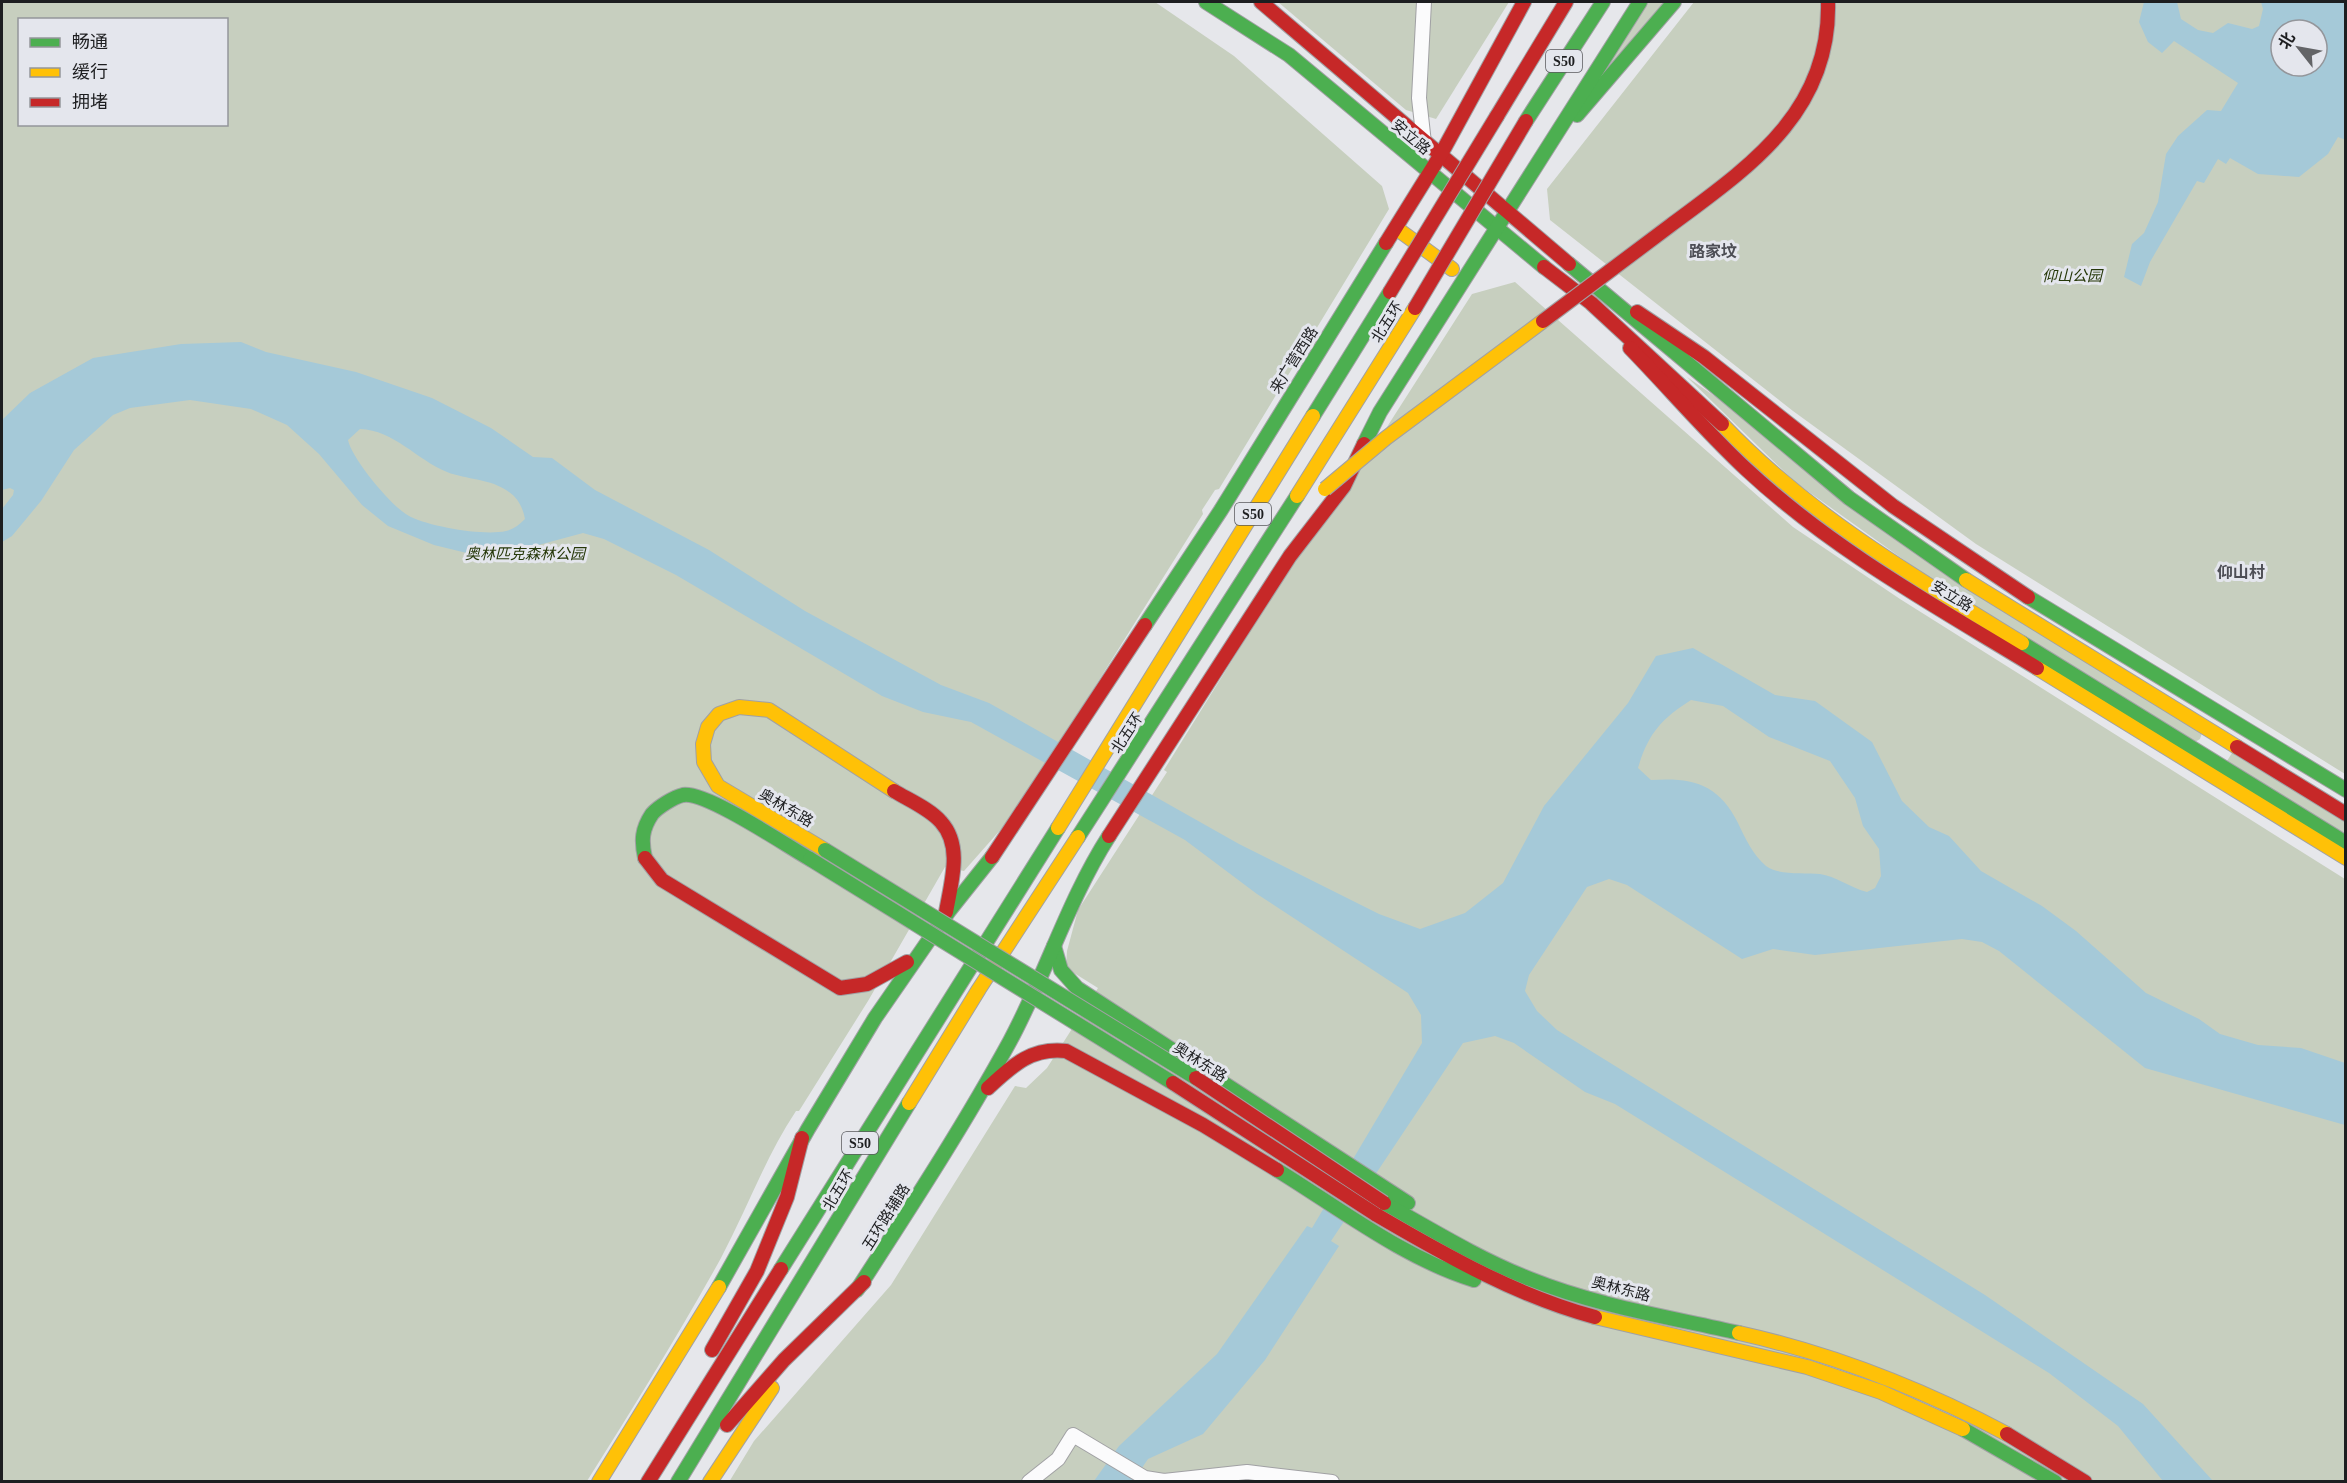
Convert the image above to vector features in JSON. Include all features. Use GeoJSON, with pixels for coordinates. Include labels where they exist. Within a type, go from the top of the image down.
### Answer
{"type":"FeatureCollection","features":[{"type":"Feature","properties":{"kind":"main road","name":"安立路"},"geometry":{"type":"LineString","coordinates":[[1206,2],[1289,55],[1429,174],[1591,303],[1702,403],[1743,446],[1809,503],[1881,556],[2346,843]]}},
{"type":"Feature","properties":{"kind":"main road","name":"安立路"},"geometry":{"type":"LineString","coordinates":[[1261,2],[1424,143],[1858,504],[1961,577],[2346,814]]}},
{"type":"Feature","properties":{"kind":"main road","name":"来广营西路"},"geometry":{"type":"LineString","coordinates":[[599,1482],[710,1303],[802,1138],[914,958],[946,913],[990,860],[1221,510],[1440,156],[1524,2]]}},
{"type":"Feature","properties":{"kind":"main road","name":"北五环"},"geometry":{"type":"LineString","coordinates":[[646,1482],[1116,735],[1566,2]]}},
{"type":"Feature","properties":{"kind":"main road","name":"北五环"},"geometry":{"type":"LineString","coordinates":[[682,1476],[979,989],[1257,561],[1415,308],[1526,121],[1603,2]]}},
{"type":"Feature","properties":{"kind":"main road"},"geometry":{"type":"LineString","coordinates":[[1532,169],[1640,2]]}},
{"type":"Feature","properties":{"kind":"main road"},"geometry":{"type":"LineString","coordinates":[[1532,169],[1674,2]]}},
{"type":"Feature","properties":{"kind":"main road"},"geometry":{"type":"LineString","coordinates":[[1257,561],[1317,497],[1386,438],[1741,173],[1774,141],[1782,133],[1807,93],[1823,52],[1828,2]]}},
{"type":"Feature","properties":{"kind":"main road","name":"五环路辅路"},"geometry":{"type":"LineString","coordinates":[[710,1482],[770,1391],[864,1282],[979,1096],[1011,1039],[1087,870],[1290,556],[1344,486],[1380,412],[1532,169]]}},
{"type":"Feature","properties":{"kind":"main road"},"geometry":{"type":"LineString","coordinates":[[1396,228],[1463,278]]}},
{"type":"Feature","properties":{"kind":"main road","name":"安立路"},"geometry":{"type":"LineString","coordinates":[[1601,291],[1674,334],[1852,477],[1971,560],[2346,790]]}},
{"type":"Feature","properties":{"kind":"main road","name":"安立路"},"geometry":{"type":"LineString","coordinates":[[1591,303],[1642,363],[1695,418],[1747,470],[1803,516],[1874,568],[2346,858]]}},
{"type":"Feature","properties":{"kind":"main road","name":"奥林东路"},"geometry":{"type":"LineString","coordinates":[[946,913],[954,862],[951,835],[940,820],[769,710],[748,705],[730,709],[716,716],[704,731],[701,745],[705,766],[719,788],[825,850],[1229,1099],[1381,1201],[1467,1267],[1528,1295],[1584,1314],[1770,1357],[1855,1383],[1966,1429],[2055,1482]]}},
{"type":"Feature","properties":{"kind":"main road","name":"奥林东路"},"geometry":{"type":"LineString","coordinates":[[914,958],[872,985],[840,988],[662,880],[645,857],[642,838],[645,825],[656,809],[666,802],[684,795],[707,799],[1223,1114],[1479,1256],[1532,1280],[1591,1299],[1774,1341],[1904,1383],[1974,1414],[2041,1452],[2085,1482]]}},
{"type":"Feature","properties":{"kind":"main road"},"geometry":{"type":"LineString","coordinates":[[1054,946],[1056,961],[1063,975],[1077,988],[1117,1012],[1347,1165],[1381,1201]]}},
{"type":"Feature","properties":{"kind":"main road"},"geometry":{"type":"LineString","coordinates":[[1076,1056],[1077,1047],[1100,1016],[1117,1012]]}},
{"type":"Feature","properties":{"kind":"main road"},"geometry":{"type":"LineString","coordinates":[[979,1096],[1025,1056],[1050,1047],[1076,1056],[1203,1125],[1360,1222],[1448,1272],[1528,1295]]}},
{"type":"Feature","properties":{"kind":"main road"},"geometry":{"type":"LineString","coordinates":[[646,1482],[757,1271],[788,1197],[802,1138]]}},
{"type":"Feature","properties":{"kind":"main road"},"geometry":{"type":"LineString","coordinates":[[682,1476],[784,1360],[864,1282]]}},
{"type":"Feature","properties":{"kind":"street"},"geometry":{"type":"LineString","coordinates":[[1424,2],[1419,98],[1424,143]]}},
{"type":"Feature","properties":{"kind":"street"},"geometry":{"type":"LineString","coordinates":[[1029,1482],[1058,1459],[1073,1435],[1145,1478],[1164,1481],[1247,1472],[1332,1482]]}},
{"type":"Feature","properties":{"kind":"green space","name":"奥林匹克森林公园"},"geometry":{"type":"Polygon","coordinates":[[[2,2],[1155,2],[1234,56],[1382,186],[1389,209],[1219,489],[1215,490],[1202,510],[1203,514],[1017,811],[964,871],[945,867],[868,1001],[799,1111],[796,1111],[785,1129],[721,1258],[656,1371],[587,1481],[2,1482],[2,2]]]}},
{"type":"Feature","properties":{"kind":"green space"},"geometry":{"type":"Polygon","coordinates":[[[1278,2],[1509,2],[1436,119],[1406,110],[1278,2]]]}},
{"type":"Feature","properties":{"kind":"green space"},"geometry":{"type":"Polygon","coordinates":[[[1648,2],[1665,2],[1614,66],[1609,63],[1648,2]]]}},
{"type":"Feature","properties":{"kind":"green space","name":"仰山公园"},"geometry":{"type":"Polygon","coordinates":[[[1694,2],[2345,2],[2345,774],[1976,544],[1793,411],[1550,220],[1547,189],[1694,2]]]}},
{"type":"Feature","properties":{"kind":"green space"},"geometry":{"type":"Polygon","coordinates":[[[1515,282],[1793,527],[1900,599],[2345,879],[2345,1481],[729,1482],[754,1441],[891,1285],[1015,1086],[1026,1088],[1047,1068],[1098,988],[1066,968],[1067,951],[1078,910],[1167,772],[1164,770],[1295,559],[1362,466],[1472,294],[1515,282]]]}},
{"type":"Feature","properties":{"kind":"green space"},"geometry":{"type":"Polygon","coordinates":[[[1687,377],[2202,733],[2200,739],[2195,742],[1939,585],[1795,482],[1687,377]]]}},
{"type":"Feature","properties":{"kind":"green space"},"geometry":{"type":"Polygon","coordinates":[[[2232,753],[2345,821],[2345,838],[2227,761],[2232,753]]]}},
{"type":"Feature","properties":{"kind":"water"},"geometry":{"type":"Polygon","coordinates":[[[2144,2],[2177,2],[2181,19],[2198,30],[2213,33],[2228,23],[2252,29],[2259,26],[2263,9],[2261,2],[2345,2],[2346,140],[2338,137],[2328,154],[2299,177],[2258,174],[2230,158],[2226,164],[2218,159],[2204,183],[2197,181],[2150,262],[2141,286],[2124,277],[2132,244],[2144,233],[2158,202],[2166,154],[2178,136],[2207,110],[2221,111],[2238,83],[2174,41],[2162,53],[2148,42],[2139,22],[2144,2]]]}},
{"type":"Feature","properties":{"kind":"water"},"geometry":{"type":"Polygon","coordinates":[[[241,342],[266,352],[356,372],[432,398],[491,428],[533,457],[552,458],[595,490],[709,550],[805,611],[941,685],[989,703],[1239,844],[1379,914],[1420,929],[1465,913],[1503,883],[1544,806],[1628,703],[1656,656],[1693,648],[1775,695],[1815,701],[1872,742],[1902,801],[1929,827],[1949,836],[1981,871],[2042,906],[2076,931],[2146,993],[2199,1019],[2220,1034],[2258,1045],[2301,1048],[2345,1063],[2345,1125],[2145,1068],[1999,951],[1982,942],[1962,939],[1815,955],[1773,949],[1742,959],[1627,885],[1609,879],[1587,887],[1529,975],[1525,991],[1537,1011],[1557,1030],[1985,1295],[2143,1404],[2213,1481],[2163,1481],[2118,1426],[2049,1373],[1615,1104],[1585,1092],[1514,1043],[1495,1036],[1463,1043],[1331,1241],[1339,1246],[1265,1360],[1203,1434],[1148,1459],[1133,1481],[1094,1481],[1119,1446],[1217,1354],[1307,1226],[1312,1228],[1422,1043],[1421,1015],[1408,993],[1257,894],[1185,840],[971,722],[923,712],[882,696],[676,575],[604,539],[583,533],[509,553],[475,555],[434,545],[388,526],[362,505],[319,454],[287,425],[251,409],[190,400],[130,408],[113,415],[74,450],[41,501],[12,536],[2,542],[2,509],[13,495],[14,490],[10,488],[2,490],[2,420],[30,393],[93,358],[181,344],[241,342]],[[360,429],[348,440],[357,459],[384,494],[411,517],[444,527],[485,532],[509,530],[525,519],[517,500],[502,487],[447,472],[384,434],[360,429]],[[1691,700],[1671,714],[1657,728],[1646,746],[1638,768],[1651,780],[1692,782],[1713,791],[1730,810],[1757,857],[1766,866],[1778,871],[1826,875],[1867,892],[1875,888],[1881,876],[1879,849],[1863,826],[1855,798],[1830,761],[1769,737],[1723,706],[1691,700]]]}},
{"type":"Feature","properties":{"kind":"traffic: fast"},"geometry":{"type":"LineString","coordinates":[[1206,2],[1289,55],[1544,267]]}},
{"type":"Feature","properties":{"kind":"traffic: fast"},"geometry":{"type":"LineString","coordinates":[[1526,121],[1603,2]]}},
{"type":"Feature","properties":{"kind":"traffic: fast"},"geometry":{"type":"LineString","coordinates":[[1364,444],[1380,412],[1640,2]]}},
{"type":"Feature","properties":{"kind":"traffic: fast"},"geometry":{"type":"LineString","coordinates":[[1577,115],[1674,2]]}},
{"type":"Feature","properties":{"kind":"traffic: fast"},"geometry":{"type":"LineString","coordinates":[[1145,625],[1221,510],[1386,243]]}},
{"type":"Feature","properties":{"kind":"traffic: fast"},"geometry":{"type":"LineString","coordinates":[[1569,264],[1849,498],[1966,580]]}},
{"type":"Feature","properties":{"kind":"traffic: fast"},"geometry":{"type":"LineString","coordinates":[[1313,416],[1390,292]]}},
{"type":"Feature","properties":{"kind":"traffic: fast"},"geometry":{"type":"LineString","coordinates":[[1078,837],[1297,496]]}},
{"type":"Feature","properties":{"kind":"traffic: fast"},"geometry":{"type":"LineString","coordinates":[[2028,597],[2346,790]]}},
{"type":"Feature","properties":{"kind":"traffic: fast"},"geometry":{"type":"LineString","coordinates":[[2022,643],[2346,843]]}},
{"type":"Feature","properties":{"kind":"traffic: fast"},"geometry":{"type":"LineString","coordinates":[[645,858],[643,835],[652,814],[662,805],[683,795],[709,801],[727,810],[810,859]]}},
{"type":"Feature","properties":{"kind":"traffic: fast"},"geometry":{"type":"LineString","coordinates":[[781,1269],[1058,828]]}},
{"type":"Feature","properties":{"kind":"traffic: fast"},"geometry":{"type":"LineString","coordinates":[[857,1290],[955,1136],[1010,1041],[1081,886],[1109,836]]}},
{"type":"Feature","properties":{"kind":"traffic: fast"},"geometry":{"type":"LineString","coordinates":[[825,850],[1196,1078]]}},
{"type":"Feature","properties":{"kind":"traffic: fast"},"geometry":{"type":"LineString","coordinates":[[719,1287],[808,1129],[875,1018],[949,911],[992,857]]}},
{"type":"Feature","properties":{"kind":"traffic: fast"},"geometry":{"type":"LineString","coordinates":[[810,859],[1173,1083]]}},
{"type":"Feature","properties":{"kind":"traffic: fast"},"geometry":{"type":"LineString","coordinates":[[1054,946],[1061,970],[1077,988],[1408,1203]]}},
{"type":"Feature","properties":{"kind":"traffic: fast"},"geometry":{"type":"LineString","coordinates":[[678,1482],[909,1103]]}},
{"type":"Feature","properties":{"kind":"traffic: fast"},"geometry":{"type":"LineString","coordinates":[[1277,1170],[1398,1246],[1448,1271],[1474,1280]]}},
{"type":"Feature","properties":{"kind":"traffic: fast"},"geometry":{"type":"LineString","coordinates":[[1384,1203],[1456,1244],[1530,1279],[1581,1297],[1739,1333]]}},
{"type":"Feature","properties":{"kind":"traffic: fast"},"geometry":{"type":"LineString","coordinates":[[1963,1429],[2055,1482]]}},
{"type":"Feature","properties":{"kind":"traffic: slow"},"geometry":{"type":"LineString","coordinates":[[1396,228],[1452,269]]}},
{"type":"Feature","properties":{"kind":"traffic: slow"},"geometry":{"type":"LineString","coordinates":[[1297,496],[1415,308]]}},
{"type":"Feature","properties":{"kind":"traffic: slow"},"geometry":{"type":"LineString","coordinates":[[1325,489],[1386,438],[1543,321]]}},
{"type":"Feature","properties":{"kind":"traffic: slow"},"geometry":{"type":"LineString","coordinates":[[1058,828],[1313,416]]}},
{"type":"Feature","properties":{"kind":"traffic: slow"},"geometry":{"type":"LineString","coordinates":[[1722,424],[1755,457],[1827,516],[1903,569],[2022,643]]}},
{"type":"Feature","properties":{"kind":"traffic: slow"},"geometry":{"type":"LineString","coordinates":[[1966,580],[2237,747]]}},
{"type":"Feature","properties":{"kind":"traffic: slow"},"geometry":{"type":"LineString","coordinates":[[2037,668],[2346,858]]}},
{"type":"Feature","properties":{"kind":"traffic: slow"},"geometry":{"type":"LineString","coordinates":[[825,850],[718,786],[704,762],[703,744],[708,727],[719,714],[739,707],[769,710],[894,791]]}},
{"type":"Feature","properties":{"kind":"traffic: slow"},"geometry":{"type":"LineString","coordinates":[[909,1103],[979,989],[1078,837]]}},
{"type":"Feature","properties":{"kind":"traffic: slow"},"geometry":{"type":"LineString","coordinates":[[599,1482],[719,1287]]}},
{"type":"Feature","properties":{"kind":"traffic: slow"},"geometry":{"type":"LineString","coordinates":[[1595,1317],[1807,1367],[1881,1392],[1963,1429]]}},
{"type":"Feature","properties":{"kind":"traffic: slow"},"geometry":{"type":"LineString","coordinates":[[1739,1333],[1809,1351],[1876,1374],[1942,1402],[2007,1434]]}},
{"type":"Feature","properties":{"kind":"traffic: slow"},"geometry":{"type":"LineString","coordinates":[[710,1482],[772,1388]]}},
{"type":"Feature","properties":{"kind":"traffic: jam"},"geometry":{"type":"LineString","coordinates":[[1261,2],[1569,264]]}},
{"type":"Feature","properties":{"kind":"traffic: jam"},"geometry":{"type":"LineString","coordinates":[[1386,243],[1440,156],[1524,2]]}},
{"type":"Feature","properties":{"kind":"traffic: jam"},"geometry":{"type":"LineString","coordinates":[[1497,116],[1566,2]]}},
{"type":"Feature","properties":{"kind":"traffic: jam"},"geometry":{"type":"LineString","coordinates":[[1543,321],[1729,181],[1780,133],[1800,106],[1816,75],[1825,41],[1828,2]]}},
{"type":"Feature","properties":{"kind":"traffic: jam"},"geometry":{"type":"LineString","coordinates":[[1390,292],[1497,116]]}},
{"type":"Feature","properties":{"kind":"traffic: jam"},"geometry":{"type":"LineString","coordinates":[[1415,308],[1526,121]]}},
{"type":"Feature","properties":{"kind":"traffic: jam"},"geometry":{"type":"LineString","coordinates":[[1544,267],[1591,303],[1722,424]]}},
{"type":"Feature","properties":{"kind":"traffic: jam"},"geometry":{"type":"LineString","coordinates":[[1637,312],[1704,357],[1893,506],[2028,597]]}},
{"type":"Feature","properties":{"kind":"traffic: jam"},"geometry":{"type":"LineString","coordinates":[[1630,348],[1702,425],[1780,499],[1850,552],[2037,668]]}},
{"type":"Feature","properties":{"kind":"traffic: jam"},"geometry":{"type":"LineString","coordinates":[[1109,836],[1290,556],[1344,486],[1364,444]]}},
{"type":"Feature","properties":{"kind":"traffic: jam"},"geometry":{"type":"LineString","coordinates":[[992,857],[1145,625]]}},
{"type":"Feature","properties":{"kind":"traffic: jam"},"geometry":{"type":"LineString","coordinates":[[2237,747],[2346,814]]}},
{"type":"Feature","properties":{"kind":"traffic: jam"},"geometry":{"type":"LineString","coordinates":[[894,791],[931,813],[948,832],[952,842],[954,865],[946,912]]}},
{"type":"Feature","properties":{"kind":"traffic: jam"},"geometry":{"type":"LineString","coordinates":[[645,858],[662,880],[840,988],[867,984],[907,962]]}},
{"type":"Feature","properties":{"kind":"traffic: jam"},"geometry":{"type":"LineString","coordinates":[[988,1088],[1005,1072],[1032,1055],[1042,1052],[1066,1051],[1203,1125],[1277,1170]]}},
{"type":"Feature","properties":{"kind":"traffic: jam"},"geometry":{"type":"LineString","coordinates":[[1196,1078],[1384,1203]]}},
{"type":"Feature","properties":{"kind":"traffic: jam"},"geometry":{"type":"LineString","coordinates":[[1173,1083],[1375,1214]]}},
{"type":"Feature","properties":{"kind":"traffic: jam"},"geometry":{"type":"LineString","coordinates":[[712,1350],[757,1271],[787,1197],[802,1138]]}},
{"type":"Feature","properties":{"kind":"traffic: jam"},"geometry":{"type":"LineString","coordinates":[[1375,1214],[1482,1273],[1538,1298],[1595,1317]]}},
{"type":"Feature","properties":{"kind":"traffic: jam"},"geometry":{"type":"LineString","coordinates":[[648,1482],[781,1269]]}},
{"type":"Feature","properties":{"kind":"traffic: jam"},"geometry":{"type":"LineString","coordinates":[[727,1425],[784,1360],[864,1282]]}},
{"type":"Feature","properties":{"kind":"traffic: jam"},"geometry":{"type":"LineString","coordinates":[[2007,1434],[2085,1482]]}},
{"type":"Feature","properties":{"kind":"district","name":"路家坟"},"geometry":{"type":"Point","coordinates":[1713,251]}},
{"type":"Feature","properties":{"kind":"district","name":"仰山村"},"geometry":{"type":"Point","coordinates":[2241,572]}}]}
